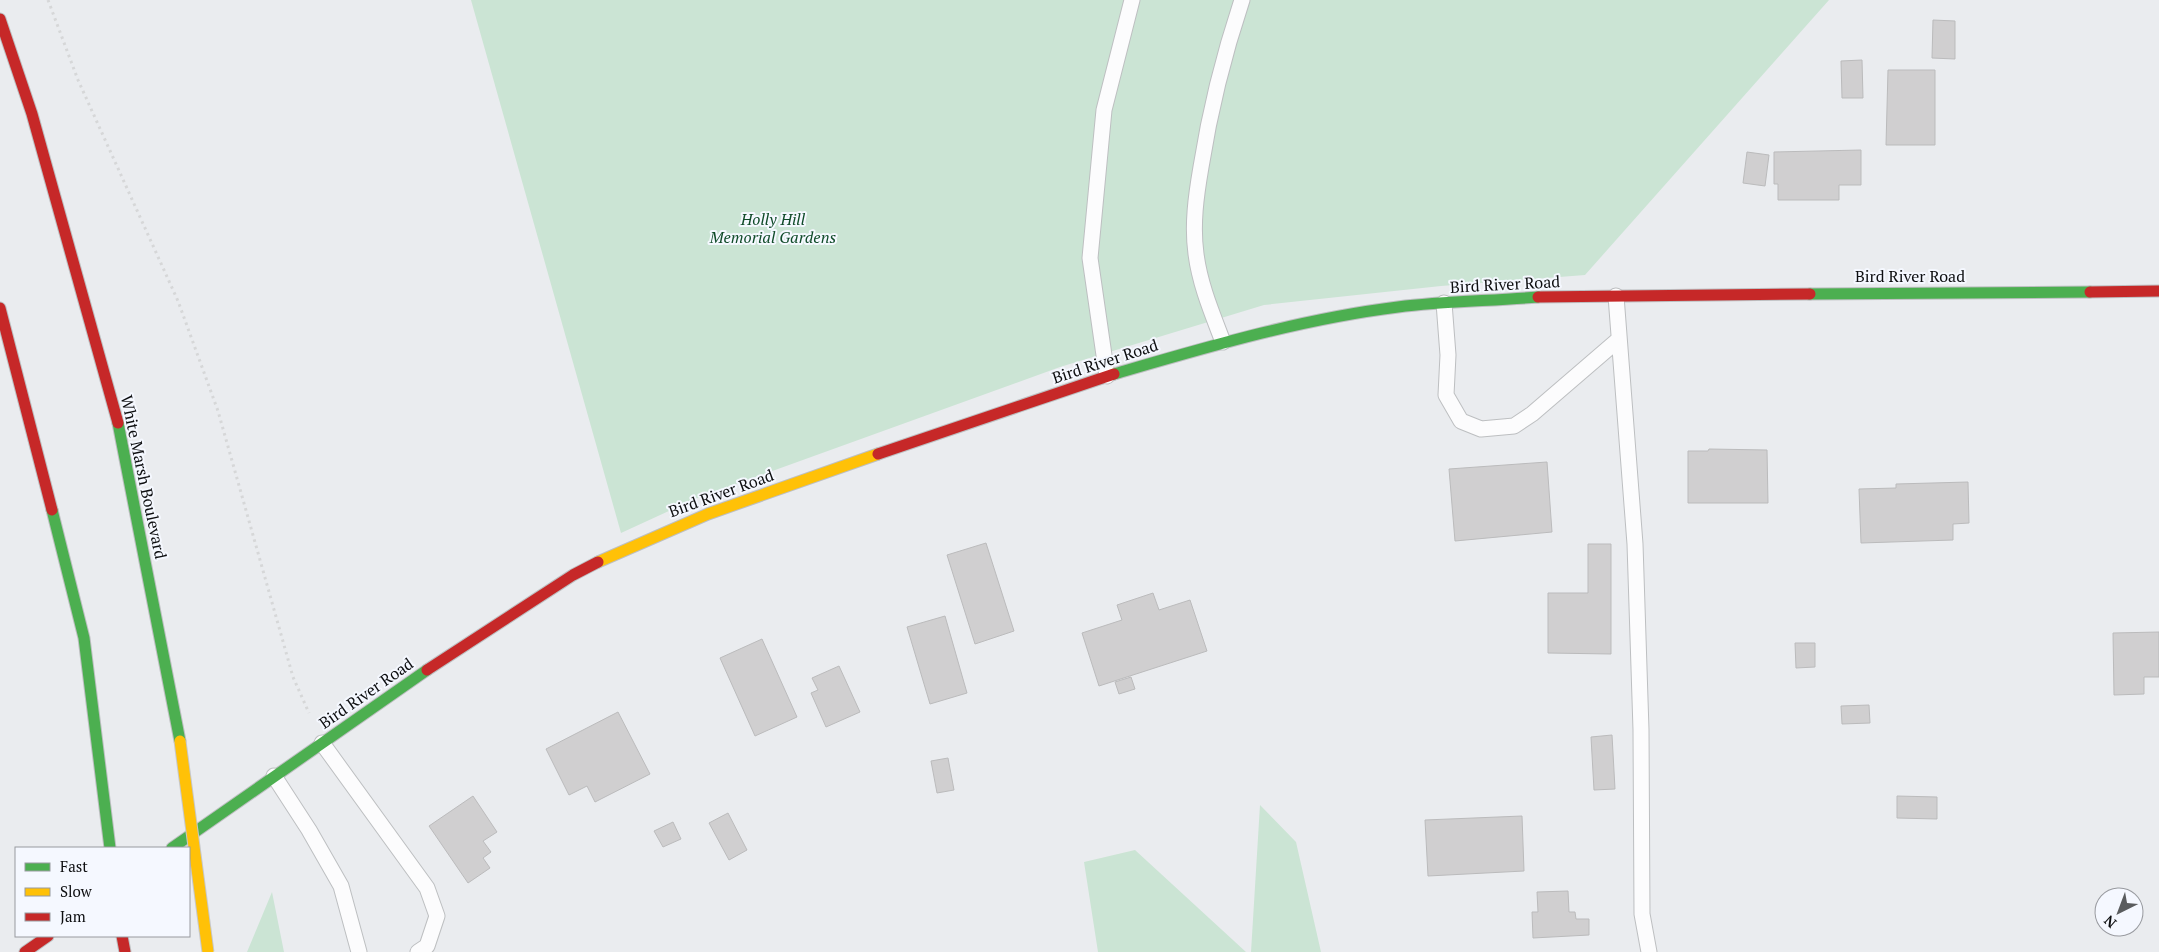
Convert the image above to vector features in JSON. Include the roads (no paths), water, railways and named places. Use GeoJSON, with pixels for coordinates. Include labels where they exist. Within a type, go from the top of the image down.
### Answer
{"type":"FeatureCollection","features":[{"type":"Feature","properties":{"kind":"street","name":"White Marsh Boulevard"},"geometry":{"type":"LineString","coordinates":[[0,19],[32,114],[121,436],[180,741],[208,952]]}},
{"type":"Feature","properties":{"kind":"street","name":"Bird River Road"},"geometry":{"type":"LineString","coordinates":[[173,847],[519,608],[573,575],[613,554],[708,514],[1107,376],[1223,342],[1312,321],[1400,307],[1544,297],[2159,291]]}},
{"type":"Feature","properties":{"kind":"street"},"geometry":{"type":"LineString","coordinates":[[0,308],[84,638],[110,847]]}},
{"type":"Feature","properties":{"kind":"street"},"geometry":{"type":"LineString","coordinates":[[25,952],[47,937]]}},
{"type":"Feature","properties":{"kind":"street"},"geometry":{"type":"LineString","coordinates":[[122,937],[124,952]]}},
{"type":"Feature","properties":{"kind":"lane"},"geometry":{"type":"LineString","coordinates":[[1107,376],[1090,258],[1104,110],[1132,0]]}},
{"type":"Feature","properties":{"kind":"lane"},"geometry":{"type":"LineString","coordinates":[[1223,342],[1204,293],[1196,254],[1194,212],[1205,142],[1226,47],[1242,0]]}},
{"type":"Feature","properties":{"kind":"lane"},"geometry":{"type":"LineString","coordinates":[[1616,296],[1635,544],[1641,730],[1642,914],[1649,952]]}},
{"type":"Feature","properties":{"kind":"lane"},"geometry":{"type":"LineString","coordinates":[[1444,303],[1448,355],[1446,395],[1461,421],[1481,429],[1514,426],[1532,414],[1618,340]]}},
{"type":"Feature","properties":{"kind":"lane"},"geometry":{"type":"LineString","coordinates":[[322,743],[427,888],[437,916],[427,946],[418,952]]}},
{"type":"Feature","properties":{"kind":"lane"},"geometry":{"type":"LineString","coordinates":[[274,776],[309,830],[341,886],[359,952]]}},
{"type":"Feature","properties":{"kind":"park label","name":"Holly Hill Memorial Gardens"},"geometry":{"type":"Point","coordinates":[773,228]}}]}
